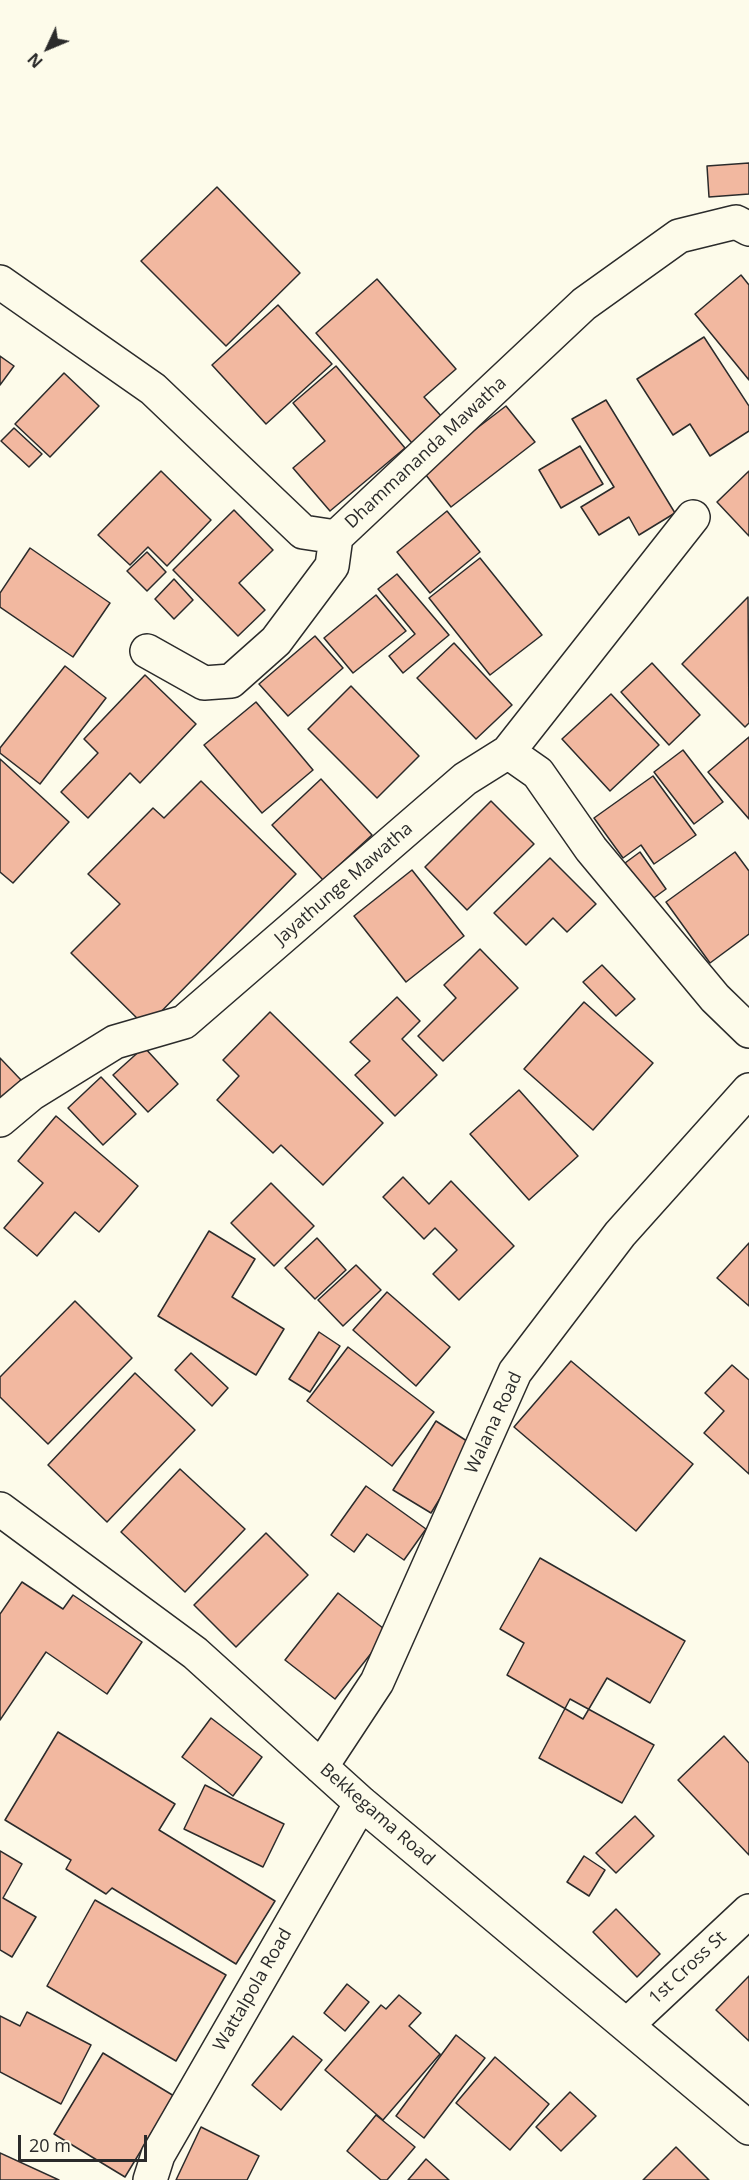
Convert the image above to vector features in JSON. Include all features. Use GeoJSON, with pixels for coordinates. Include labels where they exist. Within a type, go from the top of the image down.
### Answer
{"type":"FeatureCollection","features":[{"type":"Feature","properties":{"kind":"street","name":"Dhammananda Mawatha"},"geometry":{"type":"LineString","coordinates":[[0,282],[153,389],[303,532],[336,537],[584,304],[679,236],[736,222],[749,229]]}},
{"type":"Feature","properties":{"kind":"street","name":"Jayathunge Mawatha"},"geometry":{"type":"LineString","coordinates":[[0,1120],[30,1094],[115,1042],[184,1022],[465,779],[508,752],[693,517]]}},
{"type":"Feature","properties":{"kind":"street"},"geometry":{"type":"LineString","coordinates":[[147,651],[204,683],[231,681],[276,640],[332,566],[336,537]]}},
{"type":"Feature","properties":{"kind":"street"},"geometry":{"type":"LineString","coordinates":[[508,752],[538,773],[598,858],[715,998],[749,1031]]}},
{"type":"Feature","properties":{"kind":"street","name":"Walana Road"},"geometry":{"type":"LineString","coordinates":[[321,1767],[377,1682],[515,1372],[620,1234],[749,1090]]}},
{"type":"Feature","properties":{"kind":"street","name":"Bekkegama Road"},"geometry":{"type":"LineString","coordinates":[[0,1509],[195,1653],[361,1803],[749,2127]]}},
{"type":"Feature","properties":{"kind":"street","name":"Wattalpola Road"},"geometry":{"type":"LineString","coordinates":[[150,2180],[159,2155],[361,1803]]}},
{"type":"Feature","properties":{"kind":"street","name":"1st Cross St"},"geometry":{"type":"LineString","coordinates":[[627,2025],[749,1911]]}},
{"type":"Feature","properties":{"kind":"building"},"geometry":{"type":"Polygon","coordinates":[[[749,163],[749,194],[709,197],[707,166],[749,163]]]}},
{"type":"Feature","properties":{"kind":"building"},"geometry":{"type":"Polygon","coordinates":[[[217,187],[300,273],[226,346],[141,261],[217,187]]]}},
{"type":"Feature","properties":{"kind":"building"},"geometry":{"type":"Polygon","coordinates":[[[741,275],[749,285],[749,380],[695,314],[741,275]]]}},
{"type":"Feature","properties":{"kind":"building"},"geometry":{"type":"Polygon","coordinates":[[[377,279],[456,369],[424,397],[442,417],[412,443],[316,333],[377,279]]]}},
{"type":"Feature","properties":{"kind":"building"},"geometry":{"type":"Polygon","coordinates":[[[278,305],[332,364],[266,424],[212,365],[278,305]]]}},
{"type":"Feature","properties":{"kind":"building"},"geometry":{"type":"Polygon","coordinates":[[[704,337],[749,406],[749,431],[710,456],[690,424],[673,435],[637,379],[704,337]]]}},
{"type":"Feature","properties":{"kind":"building"},"geometry":{"type":"Polygon","coordinates":[[[0,356],[14,366],[0,385],[0,356]]]}},
{"type":"Feature","properties":{"kind":"building"},"geometry":{"type":"Polygon","coordinates":[[[336,366],[405,448],[330,511],[293,468],[325,441],[293,403],[336,366]]]}},
{"type":"Feature","properties":{"kind":"building"},"geometry":{"type":"Polygon","coordinates":[[[64,373],[99,406],[50,457],[15,424],[64,373]]]}},
{"type":"Feature","properties":{"kind":"building"},"geometry":{"type":"Polygon","coordinates":[[[606,400],[675,513],[639,535],[629,517],[599,535],[581,507],[614,487],[572,419],[606,400]]]}},
{"type":"Feature","properties":{"kind":"building"},"geometry":{"type":"Polygon","coordinates":[[[506,406],[535,442],[451,507],[422,470],[506,406]]]}},
{"type":"Feature","properties":{"kind":"building"},"geometry":{"type":"Polygon","coordinates":[[[14,428],[42,454],[29,467],[1,441],[14,428]]]}},
{"type":"Feature","properties":{"kind":"building"},"geometry":{"type":"Polygon","coordinates":[[[580,446],[603,484],[561,508],[539,470],[580,446]]]}},
{"type":"Feature","properties":{"kind":"building"},"geometry":{"type":"Polygon","coordinates":[[[161,471],[211,520],[167,566],[148,547],[130,565],[98,535],[161,471]]]}},
{"type":"Feature","properties":{"kind":"building"},"geometry":{"type":"Polygon","coordinates":[[[749,471],[749,536],[717,502],[749,471]]]}},
{"type":"Feature","properties":{"kind":"building"},"geometry":{"type":"Polygon","coordinates":[[[234,510],[273,550],[239,583],[265,610],[238,636],[173,570],[234,510]]]}},
{"type":"Feature","properties":{"kind":"building"},"geometry":{"type":"Polygon","coordinates":[[[447,511],[480,552],[430,593],[397,552],[447,511]]]}},
{"type":"Feature","properties":{"kind":"building"},"geometry":{"type":"Polygon","coordinates":[[[30,548],[110,603],[73,657],[0,607],[0,593],[30,548]]]}},
{"type":"Feature","properties":{"kind":"building"},"geometry":{"type":"Polygon","coordinates":[[[147,552],[166,572],[147,591],[127,571],[147,552]]]}},
{"type":"Feature","properties":{"kind":"building"},"geometry":{"type":"Polygon","coordinates":[[[480,558],[542,635],[490,675],[429,598],[480,558]]]}},
{"type":"Feature","properties":{"kind":"building"},"geometry":{"type":"Polygon","coordinates":[[[397,574],[449,635],[403,673],[389,656],[415,634],[378,589],[397,574]]]}},
{"type":"Feature","properties":{"kind":"building"},"geometry":{"type":"Polygon","coordinates":[[[174,579],[193,600],[174,619],[155,599],[174,579]]]}},
{"type":"Feature","properties":{"kind":"building"},"geometry":{"type":"Polygon","coordinates":[[[376,595],[406,631],[353,673],[324,638],[376,595]]]}},
{"type":"Feature","properties":{"kind":"building"},"geometry":{"type":"Polygon","coordinates":[[[748,597],[749,723],[745,727],[682,664],[748,597]]]}},
{"type":"Feature","properties":{"kind":"building"},"geometry":{"type":"Polygon","coordinates":[[[315,636],[343,668],[288,716],[259,684],[315,636]]]}},
{"type":"Feature","properties":{"kind":"building"},"geometry":{"type":"Polygon","coordinates":[[[454,643],[512,705],[476,739],[417,678],[454,643]]]}},
{"type":"Feature","properties":{"kind":"building"},"geometry":{"type":"Polygon","coordinates":[[[652,663],[700,715],[669,745],[621,692],[652,663]]]}},
{"type":"Feature","properties":{"kind":"building"},"geometry":{"type":"Polygon","coordinates":[[[65,666],[106,698],[40,784],[0,753],[0,748],[65,666]]]}},
{"type":"Feature","properties":{"kind":"building"},"geometry":{"type":"Polygon","coordinates":[[[145,675],[196,724],[140,783],[130,773],[88,818],[61,792],[98,753],[84,739],[145,675]]]}},
{"type":"Feature","properties":{"kind":"building"},"geometry":{"type":"Polygon","coordinates":[[[351,686],[419,756],[377,798],[308,729],[351,686]]]}},
{"type":"Feature","properties":{"kind":"building"},"geometry":{"type":"Polygon","coordinates":[[[611,694],[659,745],[610,791],[562,739],[611,694]]]}},
{"type":"Feature","properties":{"kind":"building"},"geometry":{"type":"Polygon","coordinates":[[[256,702],[313,770],[262,813],[204,745],[256,702]]]}},
{"type":"Feature","properties":{"kind":"building"},"geometry":{"type":"Polygon","coordinates":[[[749,737],[749,819],[708,772],[749,737]]]}},
{"type":"Feature","properties":{"kind":"building"},"geometry":{"type":"Polygon","coordinates":[[[683,750],[723,802],[694,824],[654,772],[683,750]]]}},
{"type":"Feature","properties":{"kind":"building"},"geometry":{"type":"Polygon","coordinates":[[[0,759],[69,822],[13,883],[0,872],[0,759]]]}},
{"type":"Feature","properties":{"kind":"building"},"geometry":{"type":"Polygon","coordinates":[[[653,776],[696,835],[654,864],[641,845],[623,858],[594,818],[653,776]]]}},
{"type":"Feature","properties":{"kind":"building"},"geometry":{"type":"Polygon","coordinates":[[[321,779],[372,835],[323,880],[272,825],[321,779]]]}},
{"type":"Feature","properties":{"kind":"building"},"geometry":{"type":"Polygon","coordinates":[[[201,781],[296,874],[146,1027],[71,953],[120,904],[88,874],[153,808],[164,818],[201,781]]]}},
{"type":"Feature","properties":{"kind":"building"},"geometry":{"type":"Polygon","coordinates":[[[491,801],[534,844],[467,910],[425,867],[491,801]]]}},
{"type":"Feature","properties":{"kind":"building"},"geometry":{"type":"Polygon","coordinates":[[[640,852],[666,889],[651,900],[625,863],[640,852]]]}},
{"type":"Feature","properties":{"kind":"building"},"geometry":{"type":"Polygon","coordinates":[[[735,852],[749,871],[749,934],[710,963],[666,902],[735,852]]]}},
{"type":"Feature","properties":{"kind":"building"},"geometry":{"type":"Polygon","coordinates":[[[550,858],[596,904],[567,932],[553,918],[526,945],[494,913],[550,858]]]}},
{"type":"Feature","properties":{"kind":"building"},"geometry":{"type":"Polygon","coordinates":[[[412,870],[464,936],[406,982],[354,916],[412,870]]]}},
{"type":"Feature","properties":{"kind":"building"},"geometry":{"type":"Polygon","coordinates":[[[480,949],[518,988],[443,1061],[418,1036],[456,998],[444,985],[480,949]]]}},
{"type":"Feature","properties":{"kind":"building"},"geometry":{"type":"Polygon","coordinates":[[[602,965],[635,999],[616,1016],[583,982],[602,965]]]}},
{"type":"Feature","properties":{"kind":"building"},"geometry":{"type":"Polygon","coordinates":[[[397,997],[420,1021],[402,1039],[437,1075],[395,1116],[355,1075],[370,1061],[350,1042],[397,997]]]}},
{"type":"Feature","properties":{"kind":"building"},"geometry":{"type":"Polygon","coordinates":[[[584,1002],[653,1063],[593,1130],[524,1069],[584,1002]]]}},
{"type":"Feature","properties":{"kind":"building"},"geometry":{"type":"Polygon","coordinates":[[[270,1012],[383,1123],[323,1185],[281,1145],[273,1153],[217,1100],[239,1076],[223,1060],[270,1012]]]}},
{"type":"Feature","properties":{"kind":"building"},"geometry":{"type":"Polygon","coordinates":[[[144,1047],[178,1084],[148,1112],[113,1075],[144,1047]]]}},
{"type":"Feature","properties":{"kind":"building"},"geometry":{"type":"Polygon","coordinates":[[[0,1058],[21,1080],[0,1099],[0,1058]]]}},
{"type":"Feature","properties":{"kind":"building"},"geometry":{"type":"Polygon","coordinates":[[[101,1077],[136,1114],[103,1145],[68,1108],[101,1077]]]}},
{"type":"Feature","properties":{"kind":"building"},"geometry":{"type":"Polygon","coordinates":[[[519,1090],[578,1156],[529,1200],[470,1134],[519,1090]]]}},
{"type":"Feature","properties":{"kind":"building"},"geometry":{"type":"Polygon","coordinates":[[[56,1116],[138,1186],[99,1232],[75,1212],[37,1256],[4,1228],[43,1183],[18,1161],[56,1116]]]}},
{"type":"Feature","properties":{"kind":"building"},"geometry":{"type":"Polygon","coordinates":[[[403,1177],[429,1204],[451,1181],[514,1246],[459,1300],[433,1274],[457,1250],[435,1228],[424,1239],[383,1197],[403,1177]]]}},
{"type":"Feature","properties":{"kind":"building"},"geometry":{"type":"Polygon","coordinates":[[[271,1183],[314,1226],[274,1266],[231,1223],[271,1183]]]}},
{"type":"Feature","properties":{"kind":"building"},"geometry":{"type":"Polygon","coordinates":[[[209,1231],[255,1259],[232,1297],[284,1329],[256,1375],[158,1316],[209,1231]]]}},
{"type":"Feature","properties":{"kind":"building"},"geometry":{"type":"Polygon","coordinates":[[[317,1238],[346,1270],[315,1299],[285,1268],[317,1238]]]}},
{"type":"Feature","properties":{"kind":"building"},"geometry":{"type":"Polygon","coordinates":[[[749,1243],[749,1306],[717,1278],[749,1243]]]}},
{"type":"Feature","properties":{"kind":"building"},"geometry":{"type":"Polygon","coordinates":[[[356,1265],[381,1290],[343,1326],[318,1300],[356,1265]]]}},
{"type":"Feature","properties":{"kind":"building"},"geometry":{"type":"Polygon","coordinates":[[[387,1292],[450,1347],[416,1386],[353,1330],[387,1292]]]}},
{"type":"Feature","properties":{"kind":"building"},"geometry":{"type":"Polygon","coordinates":[[[75,1301],[132,1358],[48,1444],[0,1397],[0,1377],[75,1301]]]}},
{"type":"Feature","properties":{"kind":"building"},"geometry":{"type":"Polygon","coordinates":[[[319,1332],[340,1346],[310,1392],[289,1379],[319,1332]]]}},
{"type":"Feature","properties":{"kind":"building"},"geometry":{"type":"Polygon","coordinates":[[[348,1347],[434,1412],[392,1466],[307,1401],[348,1347]]]}},
{"type":"Feature","properties":{"kind":"building"},"geometry":{"type":"Polygon","coordinates":[[[191,1353],[228,1388],[212,1406],[175,1370],[191,1353]]]}},
{"type":"Feature","properties":{"kind":"building"},"geometry":{"type":"Polygon","coordinates":[[[571,1361],[693,1464],[636,1531],[514,1427],[571,1361]]]}},
{"type":"Feature","properties":{"kind":"building"},"geometry":{"type":"Polygon","coordinates":[[[732,1365],[749,1380],[749,1474],[704,1433],[724,1411],[705,1393],[732,1365]]]}},
{"type":"Feature","properties":{"kind":"building"},"geometry":{"type":"Polygon","coordinates":[[[135,1373],[195,1430],[107,1522],[48,1465],[135,1373]]]}},
{"type":"Feature","properties":{"kind":"building"},"geometry":{"type":"Polygon","coordinates":[[[436,1421],[473,1445],[431,1513],[393,1490],[436,1421]]]}},
{"type":"Feature","properties":{"kind":"building"},"geometry":{"type":"Polygon","coordinates":[[[180,1469],[245,1529],[185,1592],[121,1532],[180,1469]]]}},
{"type":"Feature","properties":{"kind":"building"},"geometry":{"type":"Polygon","coordinates":[[[366,1486],[426,1529],[404,1560],[367,1534],[354,1552],[331,1535],[366,1486]]]}},
{"type":"Feature","properties":{"kind":"building"},"geometry":{"type":"Polygon","coordinates":[[[266,1533],[308,1575],[236,1647],[194,1605],[266,1533]]]}},
{"type":"Feature","properties":{"kind":"building"},"geometry":{"type":"Polygon","coordinates":[[[540,1558],[685,1641],[650,1703],[607,1678],[583,1719],[507,1675],[524,1643],[500,1629],[540,1558]]]}},
{"type":"Feature","properties":{"kind":"building"},"geometry":{"type":"Polygon","coordinates":[[[22,1582],[63,1609],[73,1595],[142,1642],[107,1694],[46,1652],[0,1720],[0,1614],[22,1582]]]}},
{"type":"Feature","properties":{"kind":"building"},"geometry":{"type":"Polygon","coordinates":[[[338,1593],[388,1632],[335,1699],[285,1660],[338,1593]]]}},
{"type":"Feature","properties":{"kind":"building"},"geometry":{"type":"Polygon","coordinates":[[[570,1699],[654,1745],[622,1803],[539,1758],[570,1699]]]}},
{"type":"Feature","properties":{"kind":"building"},"geometry":{"type":"Polygon","coordinates":[[[211,1718],[262,1757],[233,1796],[182,1757],[211,1718]]]}},
{"type":"Feature","properties":{"kind":"building"},"geometry":{"type":"Polygon","coordinates":[[[58,1732],[175,1804],[159,1830],[275,1901],[236,1964],[112,1888],[106,1894],[66,1869],[71,1860],[5,1820],[58,1732]]]}},
{"type":"Feature","properties":{"kind":"building"},"geometry":{"type":"Polygon","coordinates":[[[724,1736],[749,1763],[749,1855],[678,1780],[724,1736]]]}},
{"type":"Feature","properties":{"kind":"building"},"geometry":{"type":"Polygon","coordinates":[[[205,1785],[284,1824],[263,1867],[184,1829],[205,1785]]]}},
{"type":"Feature","properties":{"kind":"building"},"geometry":{"type":"Polygon","coordinates":[[[635,1816],[654,1836],[616,1873],[596,1853],[635,1816]]]}},
{"type":"Feature","properties":{"kind":"building"},"geometry":{"type":"Polygon","coordinates":[[[0,1851],[22,1864],[3,1898],[36,1917],[12,1957],[0,1950],[0,1851]]]}},
{"type":"Feature","properties":{"kind":"building"},"geometry":{"type":"Polygon","coordinates":[[[584,1856],[605,1870],[589,1896],[567,1882],[584,1856]]]}},
{"type":"Feature","properties":{"kind":"building"},"geometry":{"type":"Polygon","coordinates":[[[95,1900],[226,1975],[176,2061],[47,1986],[95,1900]]]}},
{"type":"Feature","properties":{"kind":"building"},"geometry":{"type":"Polygon","coordinates":[[[616,1909],[660,1954],[637,1977],[593,1932],[616,1909]]]}},
{"type":"Feature","properties":{"kind":"building"},"geometry":{"type":"Polygon","coordinates":[[[749,1976],[749,2041],[716,2010],[749,1976]]]}},
{"type":"Feature","properties":{"kind":"building"},"geometry":{"type":"Polygon","coordinates":[[[347,1984],[369,2002],[345,2031],[324,2013],[347,1984]]]}},
{"type":"Feature","properties":{"kind":"building"},"geometry":{"type":"Polygon","coordinates":[[[399,1995],[421,2013],[409,2026],[440,2054],[383,2120],[325,2070],[381,2005],[386,2009],[399,1995]]]}},
{"type":"Feature","properties":{"kind":"building"},"geometry":{"type":"Polygon","coordinates":[[[27,2012],[91,2045],[61,2104],[0,2072],[0,2016],[20,2026],[27,2012]]]}},
{"type":"Feature","properties":{"kind":"building"},"geometry":{"type":"Polygon","coordinates":[[[456,2035],[485,2058],[424,2138],[396,2116],[456,2035]]]}},
{"type":"Feature","properties":{"kind":"building"},"geometry":{"type":"Polygon","coordinates":[[[293,2036],[322,2060],[281,2110],[252,2085],[293,2036]]]}},
{"type":"Feature","properties":{"kind":"building"},"geometry":{"type":"Polygon","coordinates":[[[103,2053],[174,2096],[125,2177],[54,2134],[103,2053]]]}},
{"type":"Feature","properties":{"kind":"building"},"geometry":{"type":"Polygon","coordinates":[[[495,2057],[549,2104],[510,2150],[456,2103],[495,2057]]]}},
{"type":"Feature","properties":{"kind":"building"},"geometry":{"type":"Polygon","coordinates":[[[570,2092],[596,2116],[561,2151],[536,2127],[570,2092]]]}},
{"type":"Feature","properties":{"kind":"building"},"geometry":{"type":"Polygon","coordinates":[[[376,2115],[415,2147],[387,2180],[381,2180],[347,2151],[376,2115]]]}},
{"type":"Feature","properties":{"kind":"building"},"geometry":{"type":"Polygon","coordinates":[[[201,2127],[259,2156],[247,2180],[176,2180],[201,2127]]]}},
{"type":"Feature","properties":{"kind":"building"},"geometry":{"type":"Polygon","coordinates":[[[676,2147],[709,2180],[643,2180],[676,2147]]]}},
{"type":"Feature","properties":{"kind":"building"},"geometry":{"type":"Polygon","coordinates":[[[0,2153],[59,2180],[0,2180],[0,2153]]]}},
{"type":"Feature","properties":{"kind":"building"},"geometry":{"type":"Polygon","coordinates":[[[426,2159],[449,2180],[408,2180],[426,2159]]]}}]}
